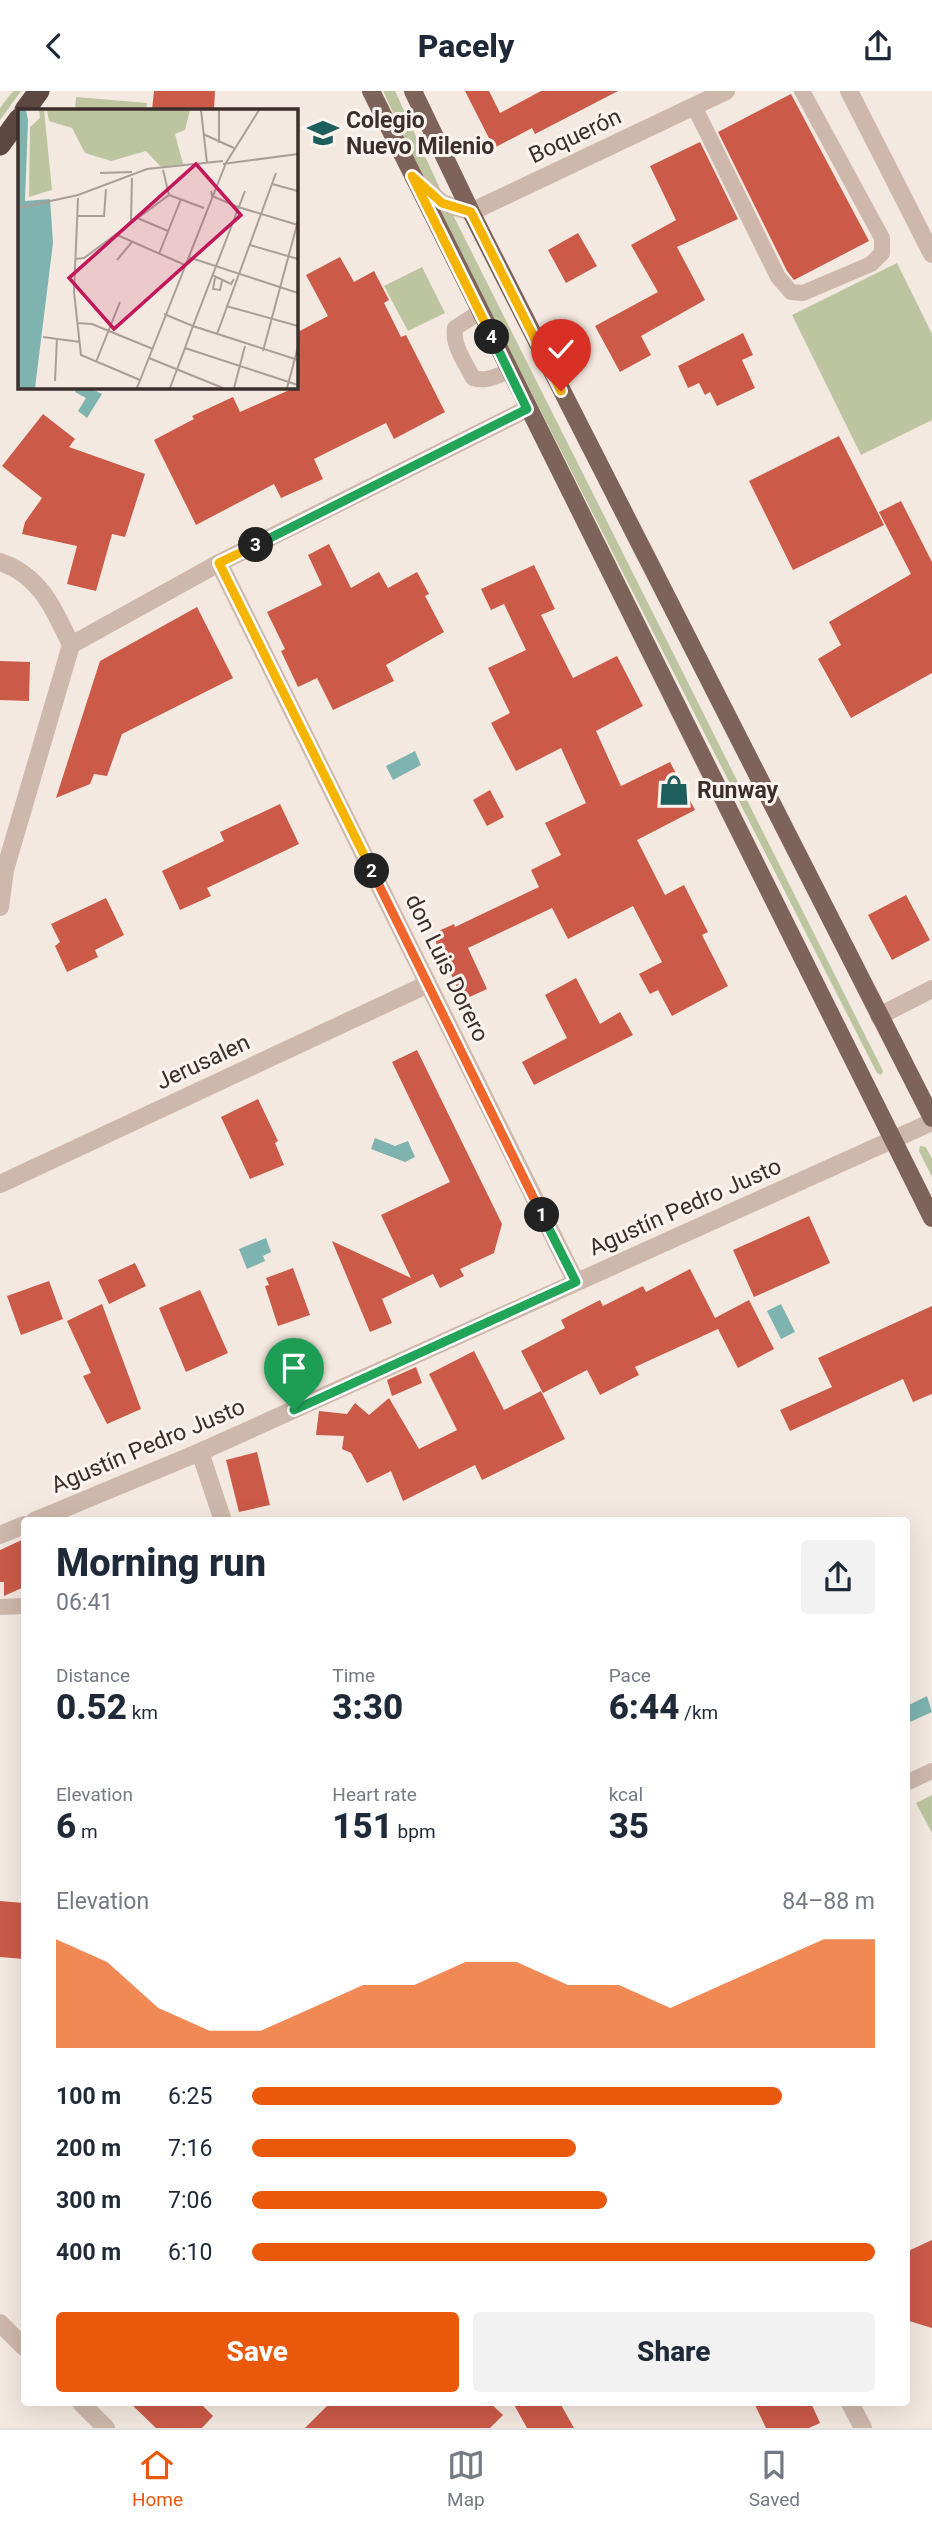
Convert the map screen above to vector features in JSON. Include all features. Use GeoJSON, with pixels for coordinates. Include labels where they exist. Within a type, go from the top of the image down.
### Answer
{"type":"FeatureCollection","features":[{"type":"Feature","properties":{"kind":"highway"},"geometry":{"type":"LineString","coordinates":[[26,109],[39,91]]}},
{"type":"Feature","properties":{"kind":"highway"},"geometry":{"type":"LineString","coordinates":[[0,145],[18,120]]}},
{"type":"Feature","properties":{"kind":"main road"},"geometry":{"type":"LineString","coordinates":[[371,91],[932,1218]]}},
{"type":"Feature","properties":{"kind":"main road"},"geometry":{"type":"LineString","coordinates":[[413,91],[471,212],[932,1120]]}},
{"type":"Feature","properties":{"kind":"street","name":"Boquerón"},"geometry":{"type":"LineString","coordinates":[[471,212],[726,91]]}},
{"type":"Feature","properties":{"kind":"street"},"geometry":{"type":"LineString","coordinates":[[849,91],[932,254]]}},
{"type":"Feature","properties":{"kind":"street"},"geometry":{"type":"LineString","coordinates":[[412,176],[442,203],[471,212]]}},
{"type":"Feature","properties":{"kind":"street"},"geometry":{"type":"LineString","coordinates":[[71,645],[219,563],[527,409]]}},
{"type":"Feature","properties":{"kind":"street"},"geometry":{"type":"LineString","coordinates":[[0,562],[35,581],[53,607],[71,645],[5,870],[0,907]]}},
{"type":"Feature","properties":{"kind":"street","name":"don Luis Dorero"},"geometry":{"type":"LineString","coordinates":[[219,563],[576,1282]]}},
{"type":"Feature","properties":{"kind":"street","name":"Jerusalen"},"geometry":{"type":"LineString","coordinates":[[0,1184],[428,984]]}},
{"type":"Feature","properties":{"kind":"street"},"geometry":{"type":"LineString","coordinates":[[879,1016],[932,989]]}},
{"type":"Feature","properties":{"kind":"street","name":"Agustín Pedro Justo"},"geometry":{"type":"LineString","coordinates":[[44,1517],[200,1452],[893,1142],[932,1120]]}},
{"type":"Feature","properties":{"kind":"street"},"geometry":{"type":"LineString","coordinates":[[200,1452],[222,1517]]}},
{"type":"Feature","properties":{"kind":"street"},"geometry":{"type":"LineString","coordinates":[[0,1535],[21,1526]]}},
{"type":"Feature","properties":{"kind":"street"},"geometry":{"type":"LineString","coordinates":[[0,2323],[21,2344]]}},
{"type":"Feature","properties":{"kind":"street"},"geometry":{"type":"LineString","coordinates":[[83,2406],[106,2428]]}},
{"type":"Feature","properties":{"kind":"street"},"geometry":{"type":"LineString","coordinates":[[852,2406],[863,2428]]}},
{"type":"Feature","properties":{"kind":"lane"},"geometry":{"type":"LineString","coordinates":[[694,106],[778,277],[791,292],[803,293],[871,264],[882,253],[882,238],[802,91]]}},
{"type":"Feature","properties":{"kind":"lane"},"geometry":{"type":"LineString","coordinates":[[480,312],[455,328],[453,337],[460,354],[473,377],[478,379],[486,380],[509,371]]}},
{"type":"Feature","properties":{"kind":"lane"},"geometry":{"type":"LineString","coordinates":[[0,1607],[21,1606]]}},
{"type":"Feature","properties":{"kind":"lane"},"geometry":{"type":"LineString","coordinates":[[910,1781],[932,1771]]}},
{"type":"Feature","properties":{"kind":"green space"},"geometry":{"type":"Polygon","coordinates":[[[13,91],[21,91],[0,120],[0,108],[13,91]]]}},
{"type":"Feature","properties":{"kind":"green space"},"geometry":{"type":"Polygon","coordinates":[[[383,91],[395,91],[442,193],[883,1071],[881,1075],[877,1073],[431,195],[383,91]]]}},
{"type":"Feature","properties":{"kind":"green space"},"geometry":{"type":"Polygon","coordinates":[[[76,97],[147,103],[146,109],[75,109],[76,97]]]}},
{"type":"Feature","properties":{"kind":"green space"},"geometry":{"type":"Polygon","coordinates":[[[897,263],[932,334],[932,420],[861,455],[792,315],[897,263]]]}},
{"type":"Feature","properties":{"kind":"green space"},"geometry":{"type":"Polygon","coordinates":[[[422,267],[445,313],[408,331],[384,286],[422,267]]]}},
{"type":"Feature","properties":{"kind":"green space"},"geometry":{"type":"Polygon","coordinates":[[[920,1146],[926,1147],[932,1159],[932,1177],[919,1151],[920,1146]]]}},
{"type":"Feature","properties":{"kind":"green space"},"geometry":{"type":"Polygon","coordinates":[[[932,1795],[932,1833],[916,1803],[932,1795]]]}},
{"type":"Feature","properties":{"kind":"water"},"geometry":{"type":"Polygon","coordinates":[[[76,389],[92,389],[102,394],[87,418],[78,411],[86,398],[75,392],[76,389]]]}},
{"type":"Feature","properties":{"kind":"water"},"geometry":{"type":"Polygon","coordinates":[[[415,751],[421,765],[393,780],[386,766],[415,751]]]}},
{"type":"Feature","properties":{"kind":"water"},"geometry":{"type":"Polygon","coordinates":[[[375,1138],[395,1146],[408,1141],[415,1157],[405,1162],[371,1149],[375,1138]]]}},
{"type":"Feature","properties":{"kind":"water"},"geometry":{"type":"Polygon","coordinates":[[[266,1238],[271,1252],[263,1256],[265,1261],[247,1269],[239,1249],[266,1238]]]}},
{"type":"Feature","properties":{"kind":"water"},"geometry":{"type":"Polygon","coordinates":[[[781,1304],[795,1332],[781,1339],[767,1311],[781,1304]]]}},
{"type":"Feature","properties":{"kind":"water"},"geometry":{"type":"Polygon","coordinates":[[[927,1696],[932,1712],[910,1722],[910,1704],[927,1696]]]}},
{"type":"Feature","properties":{"kind":"building"},"geometry":{"type":"Polygon","coordinates":[[[154,91],[215,91],[214,109],[152,109],[154,91]]]}},
{"type":"Feature","properties":{"kind":"building"},"geometry":{"type":"Polygon","coordinates":[[[465,91],[489,91],[500,113],[541,91],[618,91],[535,134],[532,128],[494,148],[465,91]]]}},
{"type":"Feature","properties":{"kind":"building"},"geometry":{"type":"Polygon","coordinates":[[[791,94],[869,241],[794,280],[787,271],[718,132],[791,94]]]}},
{"type":"Feature","properties":{"kind":"building"},"geometry":{"type":"Polygon","coordinates":[[[700,142],[738,219],[677,247],[705,300],[641,336],[651,355],[620,372],[595,326],[658,292],[631,245],[676,220],[650,166],[700,142]]]}},
{"type":"Feature","properties":{"kind":"building"},"geometry":{"type":"Polygon","coordinates":[[[578,233],[597,266],[566,283],[548,250],[578,233]]]}},
{"type":"Feature","properties":{"kind":"building"},"geometry":{"type":"Polygon","coordinates":[[[340,257],[354,282],[374,271],[389,300],[384,303],[401,337],[406,335],[445,412],[394,439],[386,423],[314,459],[323,479],[281,498],[274,484],[196,525],[154,440],[194,419],[192,416],[233,397],[240,412],[292,389],[298,389],[298,332],[328,316],[306,275],[340,257]]]}},
{"type":"Feature","properties":{"kind":"building"},"geometry":{"type":"Polygon","coordinates":[[[743,333],[753,355],[742,360],[755,388],[717,406],[710,392],[705,395],[699,383],[688,388],[678,366],[743,333]]]}},
{"type":"Feature","properties":{"kind":"building"},"geometry":{"type":"Polygon","coordinates":[[[43,414],[75,439],[69,447],[145,474],[125,537],[112,534],[96,591],[67,584],[77,546],[22,534],[25,522],[42,498],[2,466],[43,414]]]}},
{"type":"Feature","properties":{"kind":"building"},"geometry":{"type":"Polygon","coordinates":[[[839,436],[884,525],[793,570],[749,481],[839,436]]]}},
{"type":"Feature","properties":{"kind":"building"},"geometry":{"type":"Polygon","coordinates":[[[901,501],[932,562],[932,673],[851,718],[818,659],[841,645],[829,622],[911,574],[879,512],[901,501]]]}},
{"type":"Feature","properties":{"kind":"building"},"geometry":{"type":"Polygon","coordinates":[[[329,544],[351,588],[379,572],[388,588],[417,572],[429,594],[425,596],[444,632],[386,665],[394,681],[333,710],[317,678],[298,687],[281,651],[285,649],[267,612],[322,585],[308,555],[329,544]]]}},
{"type":"Feature","properties":{"kind":"building"},"geometry":{"type":"Polygon","coordinates":[[[534,565],[555,609],[541,615],[573,678],[617,656],[643,706],[596,731],[621,786],[670,762],[695,810],[637,840],[665,895],[684,885],[708,932],[702,935],[728,986],[672,1016],[658,990],[650,994],[639,974],[662,962],[633,906],[568,939],[552,908],[468,948],[487,989],[463,1000],[432,934],[454,924],[455,927],[539,887],[531,870],[561,855],[545,823],[586,803],[561,748],[516,771],[491,723],[510,713],[488,668],[526,650],[504,604],[491,610],[481,589],[534,565]]]}},
{"type":"Feature","properties":{"kind":"building"},"geometry":{"type":"Polygon","coordinates":[[[197,607],[233,678],[122,734],[107,776],[94,774],[90,784],[56,798],[100,661],[197,607]]]}},
{"type":"Feature","properties":{"kind":"building"},"geometry":{"type":"Polygon","coordinates":[[[0,661],[30,662],[29,701],[0,700],[0,661]]]}},
{"type":"Feature","properties":{"kind":"building"},"geometry":{"type":"Polygon","coordinates":[[[490,790],[504,817],[487,826],[473,800],[490,790]]]}},
{"type":"Feature","properties":{"kind":"building"},"geometry":{"type":"Polygon","coordinates":[[[280,804],[299,844],[207,888],[211,896],[180,910],[162,871],[224,841],[220,832],[280,804]]]}},
{"type":"Feature","properties":{"kind":"building"},"geometry":{"type":"Polygon","coordinates":[[[906,895],[930,940],[892,960],[868,915],[906,895]]]}},
{"type":"Feature","properties":{"kind":"building"},"geometry":{"type":"Polygon","coordinates":[[[106,898],[124,935],[95,950],[98,957],[67,972],[55,946],[60,942],[51,924],[106,898]]]}},
{"type":"Feature","properties":{"kind":"building"},"geometry":{"type":"Polygon","coordinates":[[[576,978],[600,1024],[620,1012],[633,1035],[534,1085],[522,1062],[567,1038],[545,995],[576,978]]]}},
{"type":"Feature","properties":{"kind":"building"},"geometry":{"type":"Polygon","coordinates":[[[417,1050],[502,1224],[494,1253],[460,1269],[464,1276],[440,1288],[433,1274],[382,1299],[392,1323],[370,1332],[332,1241],[411,1278],[381,1215],[450,1182],[392,1062],[417,1050]]]}},
{"type":"Feature","properties":{"kind":"building"},"geometry":{"type":"Polygon","coordinates":[[[258,1099],[278,1141],[275,1143],[284,1165],[250,1179],[221,1117],[258,1099]]]}},
{"type":"Feature","properties":{"kind":"building"},"geometry":{"type":"Polygon","coordinates":[[[809,1216],[830,1263],[754,1297],[733,1250],[809,1216]]]}},
{"type":"Feature","properties":{"kind":"building"},"geometry":{"type":"Polygon","coordinates":[[[135,1263],[146,1286],[109,1304],[98,1280],[135,1263]]]}},
{"type":"Feature","properties":{"kind":"building"},"geometry":{"type":"Polygon","coordinates":[[[293,1268],[310,1315],[278,1326],[265,1286],[269,1285],[266,1278],[293,1268]]]}},
{"type":"Feature","properties":{"kind":"building"},"geometry":{"type":"Polygon","coordinates":[[[690,1269],[715,1318],[749,1300],[774,1349],[738,1368],[718,1329],[635,1367],[639,1375],[600,1395],[587,1370],[543,1393],[521,1351],[565,1328],[561,1320],[600,1300],[603,1306],[643,1286],[646,1292],[690,1269]]]}},
{"type":"Feature","properties":{"kind":"building"},"geometry":{"type":"Polygon","coordinates":[[[49,1281],[63,1319],[21,1335],[7,1296],[49,1281]]]}},
{"type":"Feature","properties":{"kind":"building"},"geometry":{"type":"Polygon","coordinates":[[[200,1290],[228,1353],[186,1372],[159,1308],[200,1290]]]}},
{"type":"Feature","properties":{"kind":"building"},"geometry":{"type":"Polygon","coordinates":[[[102,1304],[141,1409],[107,1424],[83,1376],[91,1373],[67,1321],[102,1304]]]}},
{"type":"Feature","properties":{"kind":"building"},"geometry":{"type":"Polygon","coordinates":[[[932,1306],[932,1394],[913,1402],[903,1379],[790,1431],[780,1410],[832,1387],[818,1358],[932,1306]]]}},
{"type":"Feature","properties":{"kind":"building"},"geometry":{"type":"Polygon","coordinates":[[[474,1351],[504,1410],[541,1391],[565,1439],[482,1480],[475,1465],[403,1501],[391,1471],[367,1483],[351,1453],[342,1449],[344,1436],[316,1435],[319,1411],[347,1414],[355,1403],[369,1415],[389,1398],[419,1449],[457,1430],[429,1374],[474,1351]]]}},
{"type":"Feature","properties":{"kind":"building"},"geometry":{"type":"Polygon","coordinates":[[[416,1367],[422,1383],[392,1396],[387,1380],[416,1367]]]}},
{"type":"Feature","properties":{"kind":"building"},"geometry":{"type":"Polygon","coordinates":[[[257,1452],[270,1505],[239,1512],[226,1460],[257,1452]]]}},
{"type":"Feature","properties":{"kind":"building"},"geometry":{"type":"Polygon","coordinates":[[[21,1540],[21,1588],[4,1596],[4,1582],[0,1582],[0,1550],[21,1540]]]}},
{"type":"Feature","properties":{"kind":"building"},"geometry":{"type":"Polygon","coordinates":[[[0,1901],[21,1903],[21,1959],[0,1957],[0,1901]]]}},
{"type":"Feature","properties":{"kind":"building"},"geometry":{"type":"Polygon","coordinates":[[[932,2240],[932,2328],[910,2321],[910,2250],[932,2240]]]}},
{"type":"Feature","properties":{"kind":"building"},"geometry":{"type":"Polygon","coordinates":[[[133,2406],[203,2406],[213,2416],[202,2428],[156,2428],[133,2406]]]}},
{"type":"Feature","properties":{"kind":"building"},"geometry":{"type":"Polygon","coordinates":[[[327,2406],[493,2406],[503,2415],[490,2428],[305,2428],[327,2406]]]}},
{"type":"Feature","properties":{"kind":"building"},"geometry":{"type":"Polygon","coordinates":[[[515,2406],[562,2406],[574,2428],[527,2428],[515,2406]]]}},
{"type":"Feature","properties":{"kind":"building"},"geometry":{"type":"Polygon","coordinates":[[[755,2406],[812,2406],[820,2423],[809,2428],[766,2428],[755,2406]]]}},
{"type":"Feature","properties":{"kind":"place","name":"Colegio Nuevo Milenio"},"geometry":{"type":"Point","coordinates":[323,133]}},
{"type":"Feature","properties":{"kind":"place","name":"Runway"},"geometry":{"type":"Point","coordinates":[674,790]}},
{"type":"Feature","properties":{"kind":"route"},"geometry":{"type":"LineString","coordinates":[[294,1410],[576,1282],[219,563],[527,409],[412,176],[442,203],[459,211],[471,212],[561,391]]}}]}
